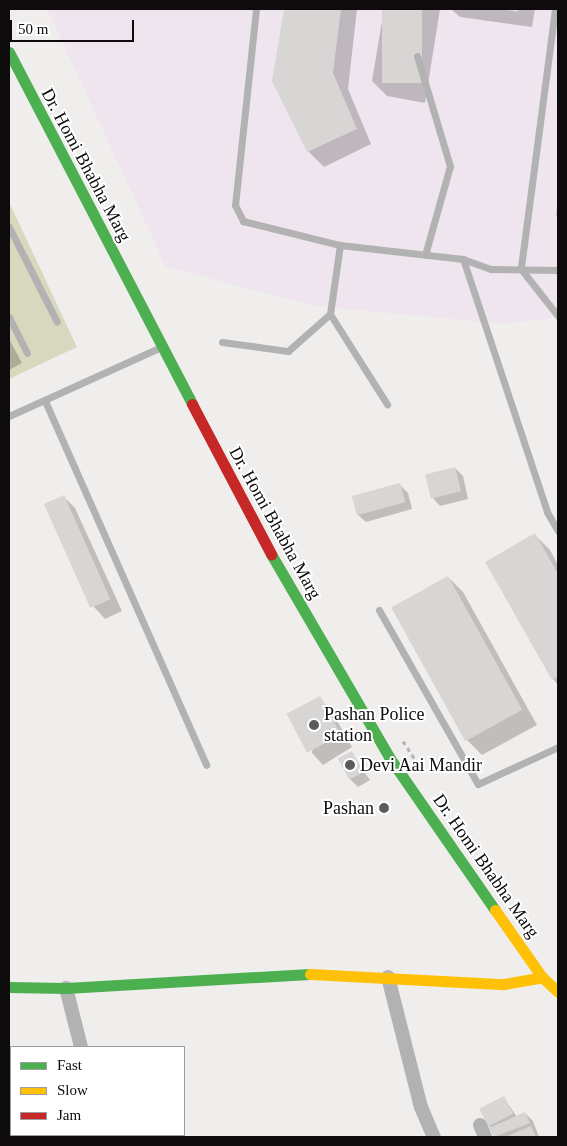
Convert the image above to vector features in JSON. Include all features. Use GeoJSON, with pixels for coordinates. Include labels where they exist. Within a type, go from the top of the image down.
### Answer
{"type":"FeatureCollection","features":[{"type":"Feature","properties":{"kind":"main road","name":"Dr. Homi Bhabha Marg"},"geometry":{"type":"LineString","coordinates":[[9,52],[274,561],[389,757],[542,977],[555,989],[558,1002]]}},
{"type":"Feature","properties":{"kind":"main road"},"geometry":{"type":"LineString","coordinates":[[9,987],[66,988],[312,974],[504,984],[542,977]]}},
{"type":"Feature","properties":{"kind":"street"},"geometry":{"type":"LineString","coordinates":[[388,977],[421,1107],[434,1137]]}},
{"type":"Feature","properties":{"kind":"street"},"geometry":{"type":"LineString","coordinates":[[66,988],[81,1046]]}},
{"type":"Feature","properties":{"kind":"lane"},"geometry":{"type":"LineString","coordinates":[[256,9],[236,211],[238,217],[248,224],[340,246],[463,258],[491,269],[558,270]]}},
{"type":"Feature","properties":{"kind":"lane"},"geometry":{"type":"LineString","coordinates":[[555,9],[520,270],[558,316]]}},
{"type":"Feature","properties":{"kind":"lane"},"geometry":{"type":"LineString","coordinates":[[417,56],[450,166],[425,254]]}},
{"type":"Feature","properties":{"kind":"lane"},"geometry":{"type":"LineString","coordinates":[[9,228],[57,322]]}},
{"type":"Feature","properties":{"kind":"lane"},"geometry":{"type":"LineString","coordinates":[[222,342],[288,351],[330,314],[340,246]]}},
{"type":"Feature","properties":{"kind":"lane"},"geometry":{"type":"LineString","coordinates":[[463,258],[547,512],[558,531]]}},
{"type":"Feature","properties":{"kind":"lane"},"geometry":{"type":"LineString","coordinates":[[330,314],[388,404]]}},
{"type":"Feature","properties":{"kind":"lane"},"geometry":{"type":"LineString","coordinates":[[9,317],[27,353]]}},
{"type":"Feature","properties":{"kind":"lane"},"geometry":{"type":"LineString","coordinates":[[9,416],[162,347]]}},
{"type":"Feature","properties":{"kind":"lane"},"geometry":{"type":"LineString","coordinates":[[45,401],[206,765]]}},
{"type":"Feature","properties":{"kind":"lane"},"geometry":{"type":"LineString","coordinates":[[379,610],[478,784],[558,747]]}},
{"type":"Feature","properties":{"kind":"shaded area"},"geometry":{"type":"Polygon","coordinates":[[[47,9],[558,9],[558,317],[503,324],[315,306],[166,267],[47,9]]]}},
{"type":"Feature","properties":{"kind":"green space"},"geometry":{"type":"Polygon","coordinates":[[[9,202],[77,347],[9,379],[9,202]]]}},
{"type":"Feature","properties":{"kind":"building"},"geometry":{"type":"Polygon","coordinates":[[[284,9],[341,9],[333,73],[357,129],[307,152],[272,81],[284,9]]]}},
{"type":"Feature","properties":{"kind":"building"},"geometry":{"type":"Polygon","coordinates":[[[382,9],[422,9],[422,83],[382,83],[382,9]]]}},
{"type":"Feature","properties":{"kind":"building"},"geometry":{"type":"Polygon","coordinates":[[[500,9],[518,9],[518,12],[500,9]]]}},
{"type":"Feature","properties":{"kind":"building"},"geometry":{"type":"Polygon","coordinates":[[[455,467],[461,491],[431,499],[425,474],[455,467]]]}},
{"type":"Feature","properties":{"kind":"building"},"geometry":{"type":"Polygon","coordinates":[[[400,483],[405,502],[357,515],[352,496],[400,483]]]}},
{"type":"Feature","properties":{"kind":"building"},"geometry":{"type":"Polygon","coordinates":[[[64,495],[110,599],[90,608],[44,504],[64,495]]]}},
{"type":"Feature","properties":{"kind":"building"},"geometry":{"type":"Polygon","coordinates":[[[535,533],[558,574],[558,676],[552,680],[485,562],[535,533]]]}},
{"type":"Feature","properties":{"kind":"building"},"geometry":{"type":"Polygon","coordinates":[[[448,576],[522,710],[465,741],[391,608],[448,576]]]}},
{"type":"Feature","properties":{"kind":"building","name":"Pashan Police station"},"geometry":{"type":"Polygon","coordinates":[[[320,696],[341,735],[307,753],[286,714],[320,696]]]}},
{"type":"Feature","properties":{"kind":"building","name":"Devi Aai Mandir"},"geometry":{"type":"Polygon","coordinates":[[[352,751],[363,772],[349,780],[338,759],[352,751]]]}},
{"type":"Feature","properties":{"kind":"building"},"geometry":{"type":"Polygon","coordinates":[[[504,1096],[513,1114],[488,1127],[479,1109],[504,1096]]]}},
{"type":"Feature","properties":{"kind":"building"},"geometry":{"type":"Polygon","coordinates":[[[525,1112],[530,1123],[494,1137],[489,1128],[525,1112]]]}},
{"type":"Feature","properties":{"kind":"building"},"geometry":{"type":"Polygon","coordinates":[[[531,1126],[536,1137],[505,1137],[531,1126]]]}},
{"type":"Feature","properties":{"kind":"building"},"geometry":{"type":"Polygon","coordinates":[[[182,1136],[183,1137],[159,1137],[182,1136]]]}},
{"type":"Feature","properties":{"kind":"traffic: fast"},"geometry":{"type":"LineString","coordinates":[[9,52],[192,404]]}},
{"type":"Feature","properties":{"kind":"traffic: fast"},"geometry":{"type":"LineString","coordinates":[[271,554],[389,757],[495,910]]}},
{"type":"Feature","properties":{"kind":"traffic: fast"},"geometry":{"type":"LineString","coordinates":[[9,987],[66,988],[310,974]]}},
{"type":"Feature","properties":{"kind":"traffic: slow"},"geometry":{"type":"LineString","coordinates":[[495,910],[542,977],[558,992]]}},
{"type":"Feature","properties":{"kind":"traffic: slow"},"geometry":{"type":"LineString","coordinates":[[310,974],[504,984],[542,977]]}},
{"type":"Feature","properties":{"kind":"traffic: jam"},"geometry":{"type":"LineString","coordinates":[[192,404],[271,554]]}},
{"type":"Feature","properties":{"kind":"place","name":"Pashan Police station"},"geometry":{"type":"Point","coordinates":[314,725]}},
{"type":"Feature","properties":{"kind":"place","name":"Devi Aai Mandir"},"geometry":{"type":"Point","coordinates":[350,765]}},
{"type":"Feature","properties":{"kind":"place","name":"Pashan"},"geometry":{"type":"Point","coordinates":[384,808]}}]}
